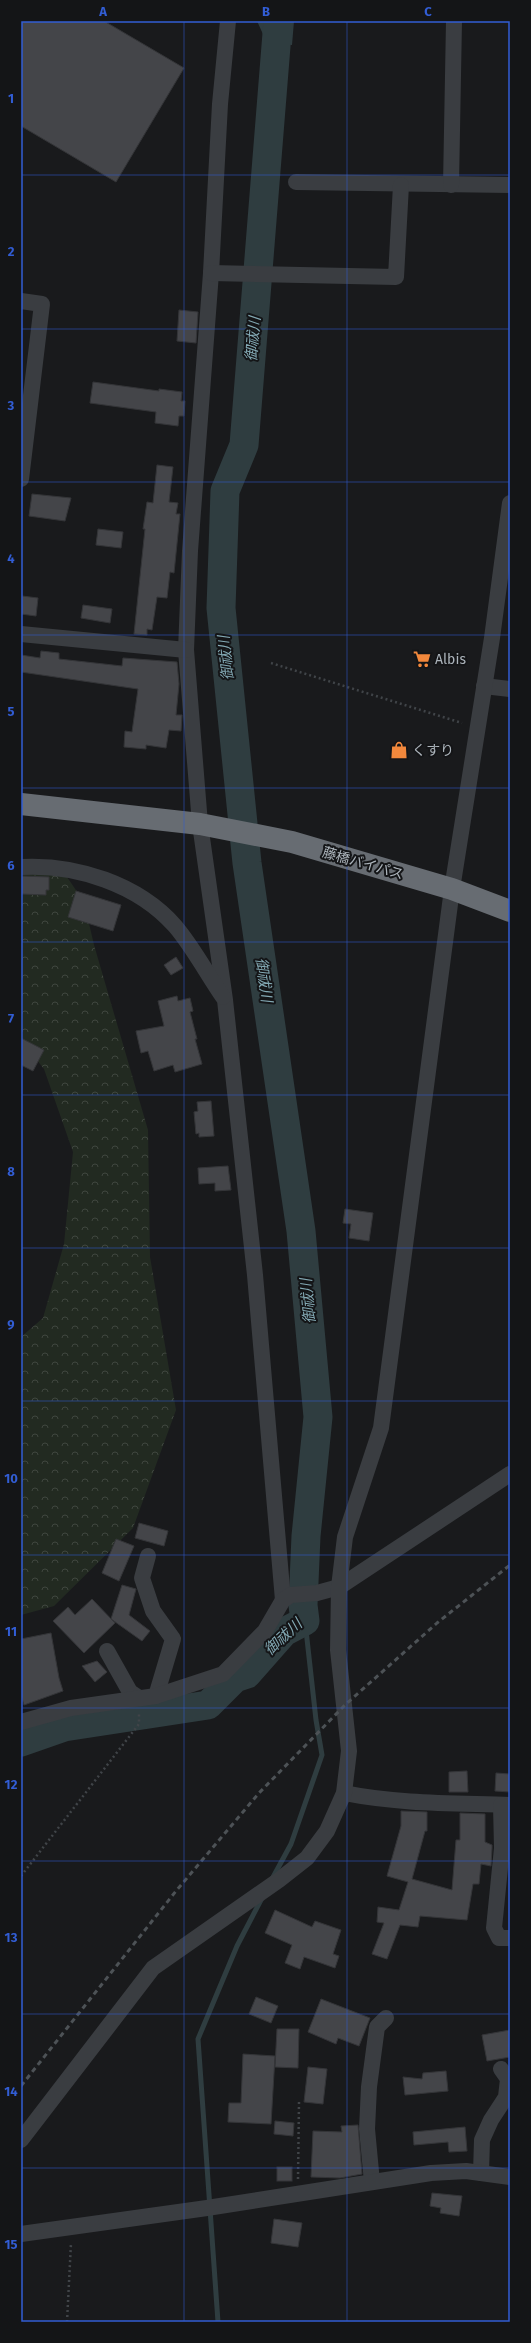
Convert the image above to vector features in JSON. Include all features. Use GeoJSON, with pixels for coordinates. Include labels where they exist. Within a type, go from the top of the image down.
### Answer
{"type":"FeatureCollection","features":[{"type":"Feature","properties":{"kind":"highway","name":"藤橋バイパス"},"geometry":{"type":"LineString","coordinates":[[21,804],[207,825],[292,842],[452,889],[510,911]]}},
{"type":"Feature","properties":{"kind":"street"},"geometry":{"type":"LineString","coordinates":[[21,1722],[71,1708],[156,1696],[223,1674],[265,1631],[287,1598],[255,1275],[207,825],[186,650],[190,543],[211,273],[220,104],[228,21]]}},
{"type":"Feature","properties":{"kind":"street"},"geometry":{"type":"LineString","coordinates":[[451,185],[454,21]]}},
{"type":"Feature","properties":{"kind":"street"},"geometry":{"type":"LineString","coordinates":[[296,182],[401,185],[510,185]]}},
{"type":"Feature","properties":{"kind":"street"},"geometry":{"type":"LineString","coordinates":[[211,273],[396,277],[401,185]]}},
{"type":"Feature","properties":{"kind":"street"},"geometry":{"type":"LineString","coordinates":[[21,301],[42,304],[21,479]]}},
{"type":"Feature","properties":{"kind":"street"},"geometry":{"type":"LineString","coordinates":[[21,2140],[153,1968],[279,1880],[307,1858],[327,1831],[344,1793],[349,1751],[338,1650],[339,1587],[344,1537],[380,1428],[452,889],[478,728],[510,503]]}},
{"type":"Feature","properties":{"kind":"street"},"geometry":{"type":"LineString","coordinates":[[21,634],[186,650]]}},
{"type":"Feature","properties":{"kind":"street"},"geometry":{"type":"LineString","coordinates":[[484,686],[510,689]]}},
{"type":"Feature","properties":{"kind":"street"},"geometry":{"type":"LineString","coordinates":[[21,867],[42,866],[73,869],[113,883],[145,899],[175,926],[225,1000]]}},
{"type":"Feature","properties":{"kind":"street"},"geometry":{"type":"LineString","coordinates":[[287,1598],[317,1593],[339,1587],[510,1474]]}},
{"type":"Feature","properties":{"kind":"street"},"geometry":{"type":"LineString","coordinates":[[148,1556],[142,1578],[153,1611],[173,1639],[156,1696]]}},
{"type":"Feature","properties":{"kind":"street"},"geometry":{"type":"LineString","coordinates":[[107,1651],[130,1692],[139,1698]]}},
{"type":"Feature","properties":{"kind":"street"},"geometry":{"type":"LineString","coordinates":[[344,1793],[364,1797],[435,1803],[505,1805],[494,1928],[499,1938],[510,1938]]}},
{"type":"Feature","properties":{"kind":"street"},"geometry":{"type":"LineString","coordinates":[[372,2182],[367,2129],[369,2087],[377,2027],[386,2018]]}},
{"type":"Feature","properties":{"kind":"street"},"geometry":{"type":"LineString","coordinates":[[481,2173],[482,2140],[491,2120],[506,2097],[508,2079],[501,2069]]}},
{"type":"Feature","properties":{"kind":"street"},"geometry":{"type":"LineString","coordinates":[[21,2234],[207,2208],[431,2173],[466,2171],[510,2176]]}},
{"type":"Feature","properties":{"kind":"path"},"geometry":{"type":"LineString","coordinates":[[271,663],[478,728]]}},
{"type":"Feature","properties":{"kind":"path"},"geometry":{"type":"LineString","coordinates":[[21,1876],[139,1724]]}},
{"type":"Feature","properties":{"kind":"path"},"geometry":{"type":"LineString","coordinates":[[298,2194],[299,2102]]}},
{"type":"Feature","properties":{"kind":"path"},"geometry":{"type":"LineString","coordinates":[[67,2322],[72,2227]]}},
{"type":"Feature","properties":{"kind":"green space"},"geometry":{"type":"Polygon","coordinates":[[[21,865],[67,877],[84,902],[94,945],[148,1130],[150,1257],[176,1410],[133,1528],[54,1606],[21,1615],[21,1337],[43,1318],[64,1244],[73,1152],[44,1069],[21,1040],[21,865]]]}},
{"type":"Feature","properties":{"kind":"shaded area"},"geometry":{"type":"Polygon","coordinates":[[[257,21],[294,21],[292,45],[267,43],[257,21]]]}},
{"type":"Feature","properties":{"kind":"building"},"geometry":{"type":"Polygon","coordinates":[[[21,21],[104,21],[184,68],[116,182],[21,126],[21,21]]]}},
{"type":"Feature","properties":{"kind":"building"},"geometry":{"type":"Polygon","coordinates":[[[179,310],[198,312],[196,343],[177,341],[179,310]]]}},
{"type":"Feature","properties":{"kind":"building"},"geometry":{"type":"Polygon","coordinates":[[[93,382],[159,391],[159,389],[182,392],[181,401],[185,401],[184,416],[179,416],[178,426],[155,423],[156,412],[90,403],[93,382]]]}},
{"type":"Feature","properties":{"kind":"building"},"geometry":{"type":"Polygon","coordinates":[[[157,465],[173,467],[169,502],[178,503],[176,514],[180,514],[174,573],[170,572],[167,598],[157,597],[152,630],[147,629],[147,635],[134,634],[145,529],[143,529],[147,502],[153,503],[157,465]]]}},
{"type":"Feature","properties":{"kind":"building"},"geometry":{"type":"Polygon","coordinates":[[[32,494],[71,498],[65,521],[29,516],[32,494]]]}},
{"type":"Feature","properties":{"kind":"building"},"geometry":{"type":"Polygon","coordinates":[[[98,529],[123,532],[121,548],[96,545],[98,529]]]}},
{"type":"Feature","properties":{"kind":"building"},"geometry":{"type":"Polygon","coordinates":[[[22,596],[38,598],[36,616],[21,614],[22,596]]]}},
{"type":"Feature","properties":{"kind":"building"},"geometry":{"type":"Polygon","coordinates":[[[83,605],[112,609],[110,623],[81,618],[83,605]]]}},
{"type":"Feature","properties":{"kind":"building"},"geometry":{"type":"Polygon","coordinates":[[[41,651],[59,653],[59,659],[122,666],[123,658],[177,662],[179,684],[176,715],[182,715],[181,731],[169,730],[166,748],[146,745],[146,749],[124,747],[125,731],[132,732],[138,689],[21,672],[21,655],[40,658],[41,651]]]}},
{"type":"Feature","properties":{"kind":"building"},"geometry":{"type":"Polygon","coordinates":[[[21,876],[49,877],[49,890],[46,890],[46,895],[21,894],[21,876]]]}},
{"type":"Feature","properties":{"kind":"building"},"geometry":{"type":"Polygon","coordinates":[[[76,891],[121,905],[113,931],[68,917],[76,891]]]}},
{"type":"Feature","properties":{"kind":"building"},"geometry":{"type":"Polygon","coordinates":[[[176,957],[183,968],[171,975],[164,965],[176,957]]]}},
{"type":"Feature","properties":{"kind":"building"},"geometry":{"type":"Polygon","coordinates":[[[177,996],[178,1001],[190,998],[193,1011],[190,1012],[202,1064],[175,1072],[173,1065],[154,1071],[148,1051],[141,1053],[136,1031],[164,1026],[158,1001],[177,996]]]}},
{"type":"Feature","properties":{"kind":"building"},"geometry":{"type":"Polygon","coordinates":[[[21,1038],[44,1050],[33,1071],[21,1065],[21,1038]]]}},
{"type":"Feature","properties":{"kind":"building"},"geometry":{"type":"Polygon","coordinates":[[[211,1101],[214,1136],[199,1137],[199,1133],[196,1134],[194,1112],[198,1111],[197,1102],[211,1101]]]}},
{"type":"Feature","properties":{"kind":"building"},"geometry":{"type":"Polygon","coordinates":[[[228,1166],[231,1190],[215,1191],[215,1183],[199,1184],[198,1168],[228,1166]]]}},
{"type":"Feature","properties":{"kind":"building"},"geometry":{"type":"Polygon","coordinates":[[[345,1209],[373,1213],[369,1241],[349,1238],[351,1224],[343,1223],[345,1209]]]}},
{"type":"Feature","properties":{"kind":"building"},"geometry":{"type":"Polygon","coordinates":[[[139,1523],[168,1531],[164,1546],[135,1538],[139,1523]]]}},
{"type":"Feature","properties":{"kind":"building"},"geometry":{"type":"Polygon","coordinates":[[[116,1539],[134,1546],[119,1581],[102,1573],[116,1539]]]}},
{"type":"Feature","properties":{"kind":"building"},"geometry":{"type":"Polygon","coordinates":[[[122,1585],[136,1589],[129,1615],[150,1631],[142,1641],[111,1619],[122,1585]]]}},
{"type":"Feature","properties":{"kind":"building"},"geometry":{"type":"Polygon","coordinates":[[[92,1599],[115,1623],[84,1653],[53,1621],[68,1607],[75,1615],[92,1599]]]}},
{"type":"Feature","properties":{"kind":"building"},"geometry":{"type":"Polygon","coordinates":[[[51,1633],[59,1678],[63,1691],[24,1705],[21,1695],[21,1639],[51,1633]]]}},
{"type":"Feature","properties":{"kind":"building"},"geometry":{"type":"Polygon","coordinates":[[[97,1661],[107,1672],[95,1682],[82,1666],[97,1661]]]}},
{"type":"Feature","properties":{"kind":"building"},"geometry":{"type":"Polygon","coordinates":[[[467,1771],[468,1792],[449,1792],[449,1772],[467,1771]]]}},
{"type":"Feature","properties":{"kind":"building"},"geometry":{"type":"Polygon","coordinates":[[[496,1773],[510,1774],[510,1792],[495,1791],[496,1773]]]}},
{"type":"Feature","properties":{"kind":"building"},"geometry":{"type":"Polygon","coordinates":[[[401,1811],[427,1812],[427,1831],[425,1831],[412,1879],[452,1890],[456,1840],[460,1840],[460,1813],[485,1814],[485,1842],[492,1845],[491,1866],[481,1864],[479,1884],[473,1884],[467,1920],[420,1916],[418,1927],[400,1925],[387,1959],[372,1954],[384,1923],[377,1922],[378,1907],[399,1910],[408,1882],[387,1876],[401,1826],[401,1811]]]}},
{"type":"Feature","properties":{"kind":"building"},"geometry":{"type":"Polygon","coordinates":[[[275,1910],[312,1927],[315,1921],[341,1930],[333,1954],[339,1956],[335,1968],[304,1957],[300,1969],[285,1963],[292,1945],[265,1933],[275,1910]]]}},
{"type":"Feature","properties":{"kind":"building"},"geometry":{"type":"Polygon","coordinates":[[[256,1997],[278,2006],[271,2023],[249,2014],[256,1997]]]}},
{"type":"Feature","properties":{"kind":"building"},"geometry":{"type":"Polygon","coordinates":[[[321,1999],[370,2018],[359,2046],[338,2038],[336,2044],[308,2032],[321,1999]]]}},
{"type":"Feature","properties":{"kind":"building"},"geometry":{"type":"Polygon","coordinates":[[[277,2029],[299,2029],[298,2068],[275,2067],[277,2029]]]}},
{"type":"Feature","properties":{"kind":"building"},"geometry":{"type":"Polygon","coordinates":[[[510,2030],[510,2057],[487,2061],[482,2035],[510,2030]]]}},
{"type":"Feature","properties":{"kind":"building"},"geometry":{"type":"Polygon","coordinates":[[[243,2054],[275,2056],[271,2124],[228,2122],[229,2103],[241,2103],[243,2054]]]}},
{"type":"Feature","properties":{"kind":"building"},"geometry":{"type":"Polygon","coordinates":[[[308,2067],[327,2069],[323,2104],[304,2102],[308,2067]]]}},
{"type":"Feature","properties":{"kind":"building"},"geometry":{"type":"Polygon","coordinates":[[[446,2071],[448,2091],[405,2095],[403,2077],[422,2079],[423,2073],[446,2071]]]}},
{"type":"Feature","properties":{"kind":"building"},"geometry":{"type":"Polygon","coordinates":[[[275,2121],[294,2123],[293,2136],[274,2134],[275,2121]]]}},
{"type":"Feature","properties":{"kind":"building"},"geometry":{"type":"Polygon","coordinates":[[[358,2125],[362,2174],[340,2178],[311,2177],[313,2131],[342,2132],[341,2126],[358,2125]]]}},
{"type":"Feature","properties":{"kind":"building"},"geometry":{"type":"Polygon","coordinates":[[[465,2127],[467,2151],[449,2152],[448,2142],[414,2145],[413,2132],[465,2127]]]}},
{"type":"Feature","properties":{"kind":"building"},"geometry":{"type":"Polygon","coordinates":[[[277,2167],[292,2167],[292,2181],[277,2181],[277,2167]]]}},
{"type":"Feature","properties":{"kind":"building"},"geometry":{"type":"Polygon","coordinates":[[[432,2193],[462,2196],[459,2216],[440,2213],[441,2208],[430,2206],[432,2193]]]}},
{"type":"Feature","properties":{"kind":"building"},"geometry":{"type":"Polygon","coordinates":[[[274,2219],[302,2223],[298,2247],[271,2243],[274,2219]]]}},
{"type":"Feature","properties":{"kind":"waterway","name":"御祓川"},"geometry":{"type":"LineString","coordinates":[[21,1742],[64,1727],[208,1705],[235,1678],[247,1674],[284,1632],[305,1621],[303,1605],[306,1536],[318,1417],[301,1231],[247,863],[221,608],[225,491],[244,445],[278,21]]}},
{"type":"Feature","properties":{"kind":"waterway"},"geometry":{"type":"LineString","coordinates":[[272,1879],[291,1844],[322,1755],[316,1720],[305,1621]]}},
{"type":"Feature","properties":{"kind":"waterway"},"geometry":{"type":"LineString","coordinates":[[218,2322],[198,2039],[237,1946],[262,1898]]}},
{"type":"Feature","properties":{"kind":"railway"},"geometry":{"type":"LineString","coordinates":[[21,2086],[176,1891],[259,1793],[345,1705],[437,1623],[510,1565]]}},
{"type":"Feature","properties":{"kind":"place","name":"Albis"},"geometry":{"type":"Point","coordinates":[422,659]}},
{"type":"Feature","properties":{"kind":"place","name":"くすり"},"geometry":{"type":"Point","coordinates":[399,750]}}]}
